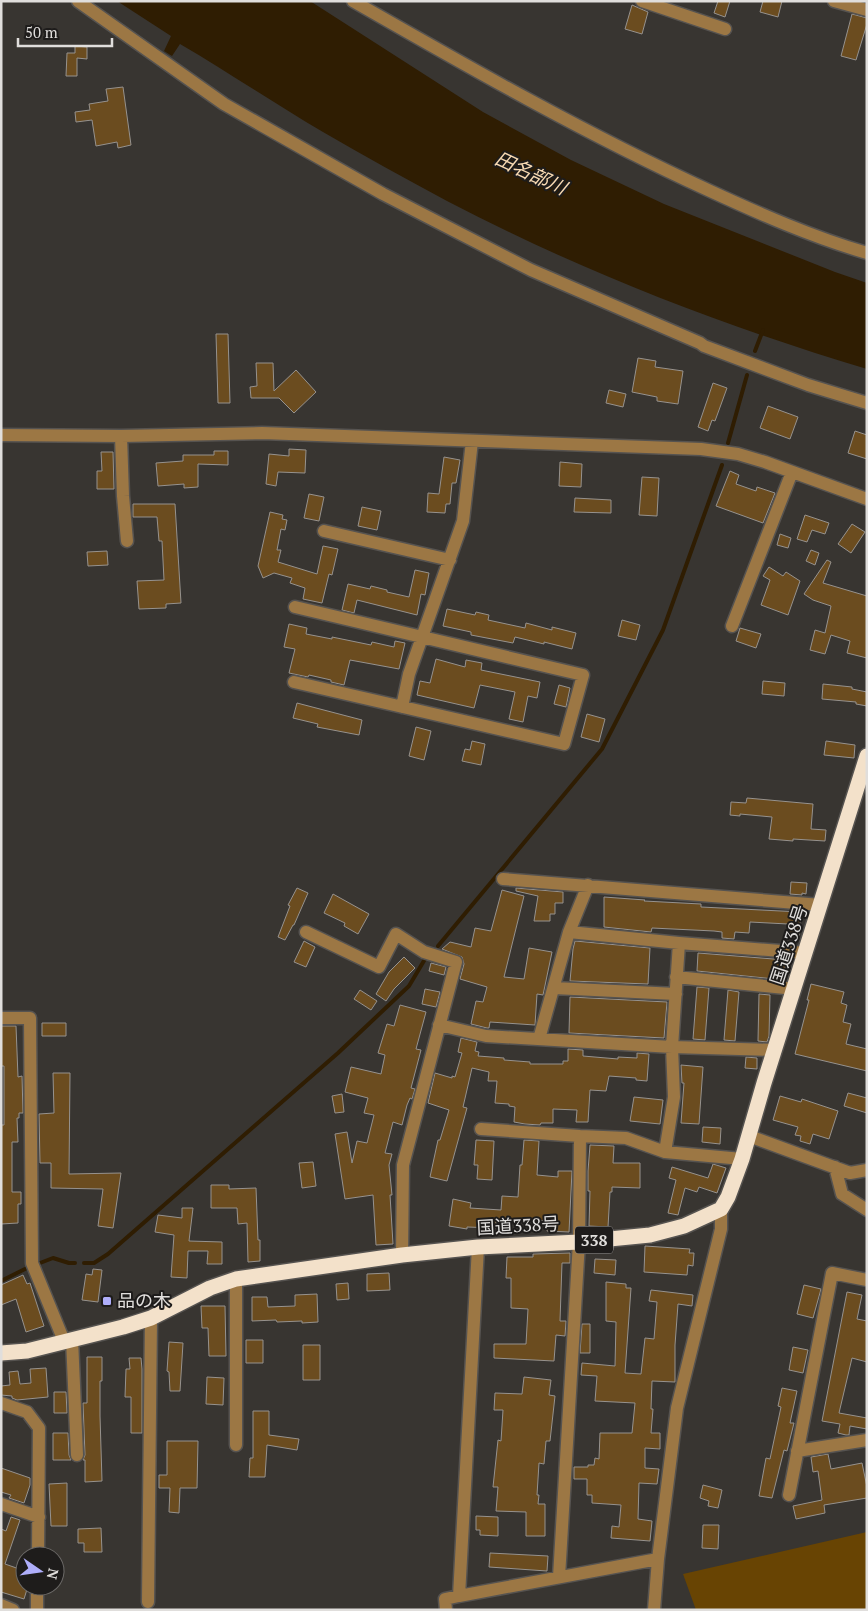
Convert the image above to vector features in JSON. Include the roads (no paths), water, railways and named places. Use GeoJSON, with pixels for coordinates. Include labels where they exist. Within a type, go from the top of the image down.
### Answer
{"type":"FeatureCollection","features":[{"type":"Feature","properties":{"kind":"highway","name":"国道338号"},"geometry":{"type":"LineString","coordinates":[[1,1354],[27,1351],[152,1318],[210,1288],[236,1279],[402,1255],[478,1247],[579,1242],[650,1235],[684,1226],[722,1209],[742,1159],[867,756]]}},
{"type":"Feature","properties":{"kind":"street"},"geometry":{"type":"LineString","coordinates":[[78,1],[224,104],[384,194],[522,266],[704,346],[808,385],[867,403]]}},
{"type":"Feature","properties":{"kind":"street"},"geometry":{"type":"LineString","coordinates":[[354,1],[519,96],[650,164],[760,214],[805,232],[867,253]]}},
{"type":"Feature","properties":{"kind":"street"},"geometry":{"type":"LineString","coordinates":[[642,1],[674,7],[725,29]]}},
{"type":"Feature","properties":{"kind":"street"},"geometry":{"type":"LineString","coordinates":[[834,1],[867,10]]}},
{"type":"Feature","properties":{"kind":"street"},"geometry":{"type":"LineString","coordinates":[[1,435],[121,436],[262,433],[701,449],[738,454],[765,462],[867,499]]}},
{"type":"Feature","properties":{"kind":"street"},"geometry":{"type":"LineString","coordinates":[[121,436],[127,540]]}},
{"type":"Feature","properties":{"kind":"street"},"geometry":{"type":"LineString","coordinates":[[402,707],[409,674],[463,521],[472,441]]}},
{"type":"Feature","properties":{"kind":"street"},"geometry":{"type":"LineString","coordinates":[[732,626],[792,472]]}},
{"type":"Feature","properties":{"kind":"street"},"geometry":{"type":"LineString","coordinates":[[324,531],[450,560]]}},
{"type":"Feature","properties":{"kind":"street"},"geometry":{"type":"LineString","coordinates":[[294,682],[564,744],[583,675],[295,607]]}},
{"type":"Feature","properties":{"kind":"street"},"geometry":{"type":"LineString","coordinates":[[503,879],[821,905]]}},
{"type":"Feature","properties":{"kind":"street"},"geometry":{"type":"LineString","coordinates":[[540,1039],[569,932],[588,885]]}},
{"type":"Feature","properties":{"kind":"street"},"geometry":{"type":"LineString","coordinates":[[306,932],[379,967],[396,934],[424,952],[456,962],[403,1165],[402,1255]]}},
{"type":"Feature","properties":{"kind":"street"},"geometry":{"type":"LineString","coordinates":[[569,932],[806,953]]}},
{"type":"Feature","properties":{"kind":"street"},"geometry":{"type":"LineString","coordinates":[[665,1152],[674,1097],[672,1047],[678,943]]}},
{"type":"Feature","properties":{"kind":"street"},"geometry":{"type":"LineString","coordinates":[[676,977],[795,989]]}},
{"type":"Feature","properties":{"kind":"street"},"geometry":{"type":"LineString","coordinates":[[554,988],[676,994]]}},
{"type":"Feature","properties":{"kind":"street"},"geometry":{"type":"LineString","coordinates":[[1,1018],[30,1018],[32,1263],[68,1340],[77,1455]]}},
{"type":"Feature","properties":{"kind":"street"},"geometry":{"type":"LineString","coordinates":[[440,1025],[486,1036],[672,1047],[775,1050]]}},
{"type":"Feature","properties":{"kind":"street"},"geometry":{"type":"LineString","coordinates":[[482,1129],[626,1138],[665,1152],[742,1159]]}},
{"type":"Feature","properties":{"kind":"street"},"geometry":{"type":"LineString","coordinates":[[559,1577],[579,1242],[580,1136]]}},
{"type":"Feature","properties":{"kind":"street"},"geometry":{"type":"LineString","coordinates":[[749,1136],[850,1173],[867,1170]]}},
{"type":"Feature","properties":{"kind":"street"},"geometry":{"type":"LineString","coordinates":[[835,1167],[842,1194],[867,1210]]}},
{"type":"Feature","properties":{"kind":"street"},"geometry":{"type":"LineString","coordinates":[[654,1610],[658,1559],[677,1408],[721,1229],[722,1209]]}},
{"type":"Feature","properties":{"kind":"street"},"geometry":{"type":"LineString","coordinates":[[460,1596],[478,1247]]}},
{"type":"Feature","properties":{"kind":"street"},"geometry":{"type":"LineString","coordinates":[[789,1495],[832,1273],[867,1280]]}},
{"type":"Feature","properties":{"kind":"street"},"geometry":{"type":"LineString","coordinates":[[236,1279],[236,1445]]}},
{"type":"Feature","properties":{"kind":"street"},"geometry":{"type":"LineString","coordinates":[[148,1602],[152,1318]]}},
{"type":"Feature","properties":{"kind":"street"},"geometry":{"type":"LineString","coordinates":[[1,1403],[27,1412],[39,1428],[38,1546]]}},
{"type":"Feature","properties":{"kind":"street"},"geometry":{"type":"LineString","coordinates":[[797,1451],[867,1440]]}},
{"type":"Feature","properties":{"kind":"street"},"geometry":{"type":"LineString","coordinates":[[1,1504],[39,1517]]}},
{"type":"Feature","properties":{"kind":"street"},"geometry":{"type":"LineString","coordinates":[[446,1610],[445,1599],[658,1559]]}},
{"type":"Feature","properties":{"kind":"street"},"geometry":{"type":"LineString","coordinates":[[37,1596],[37,1610]]}},
{"type":"Feature","properties":{"kind":"street"},"geometry":{"type":"LineString","coordinates":[[1,1605],[13,1610]]}},
{"type":"Feature","properties":{"kind":"water","name":"田名部川"},"geometry":{"type":"Polygon","coordinates":[[[117,1],[310,1],[483,112],[571,160],[664,204],[867,283],[867,369],[759,334],[653,295],[601,274],[498,227],[338,141],[180,44],[172,56],[164,51],[171,36],[117,1]]]}},
{"type":"Feature","properties":{"kind":"waterway"},"geometry":{"type":"LineString","coordinates":[[755,351],[763,330]]}},
{"type":"Feature","properties":{"kind":"waterway"},"geometry":{"type":"LineString","coordinates":[[728,443],[747,375]]}},
{"type":"Feature","properties":{"kind":"waterway"},"geometry":{"type":"LineString","coordinates":[[438,946],[602,749],[663,630],[722,465]]}},
{"type":"Feature","properties":{"kind":"waterway"},"geometry":{"type":"LineString","coordinates":[[84,1263],[94,1263],[108,1254],[338,1053],[409,986],[425,959]]}},
{"type":"Feature","properties":{"kind":"waterway"},"geometry":{"type":"LineString","coordinates":[[40,1263],[53,1258],[75,1263]]}},
{"type":"Feature","properties":{"kind":"waterway"},"geometry":{"type":"LineString","coordinates":[[1,1281],[25,1269]]}},
{"type":"Feature","properties":{"kind":"place","name":"品の木"},"geometry":{"type":"Point","coordinates":[107,1301]}}]}
